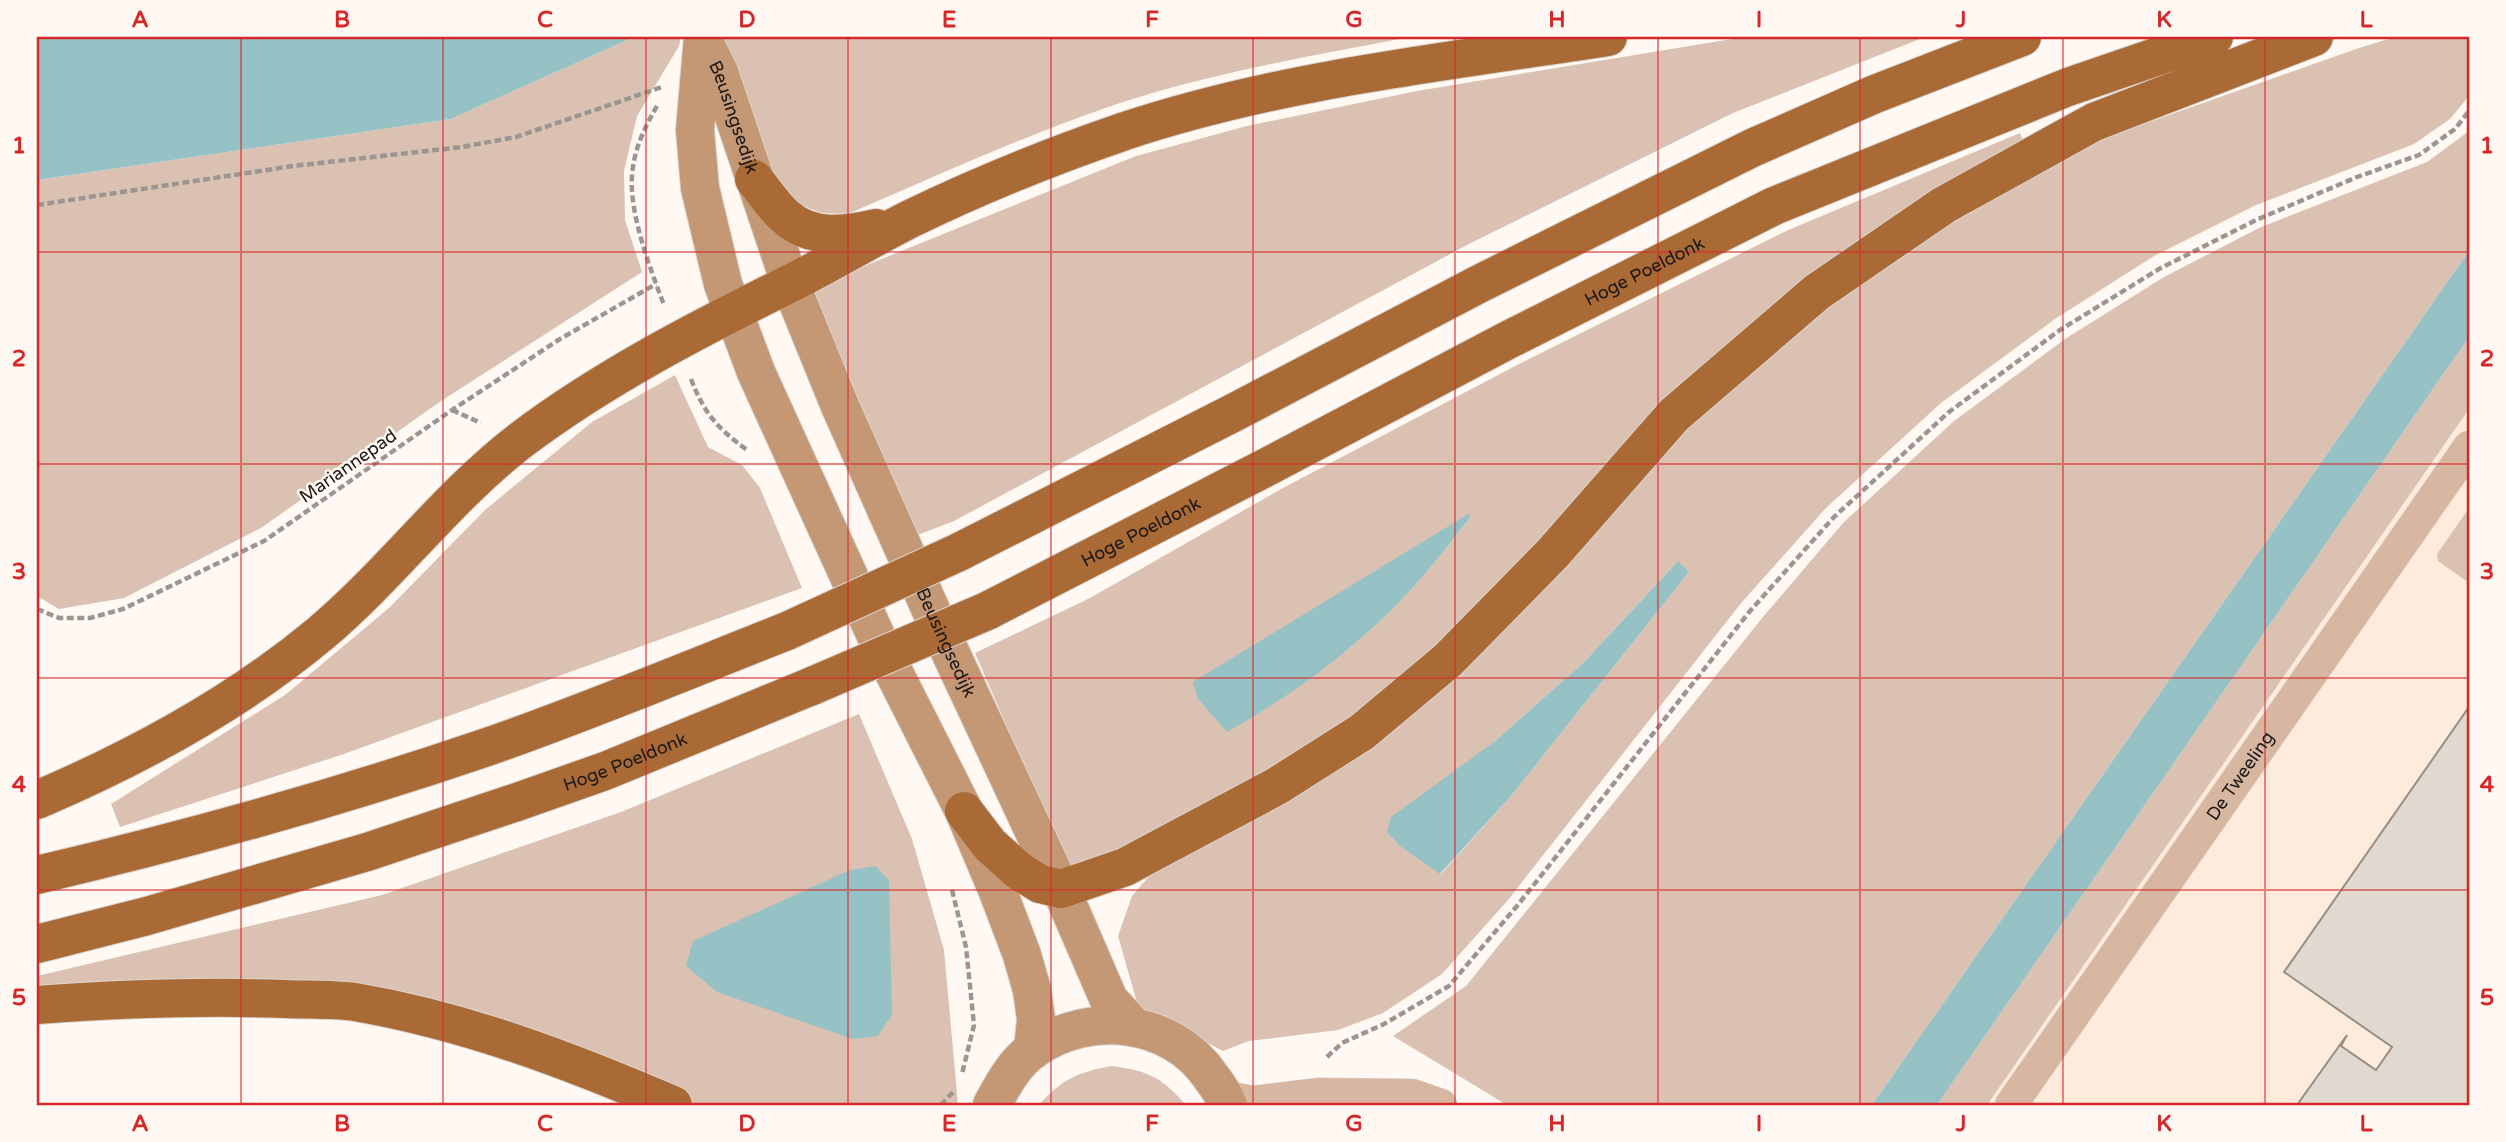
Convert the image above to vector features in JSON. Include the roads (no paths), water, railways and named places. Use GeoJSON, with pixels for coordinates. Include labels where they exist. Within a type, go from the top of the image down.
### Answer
{"type":"FeatureCollection","features":[{"type":"Feature","properties":{"kind":"highway"},"geometry":{"type":"LineString","coordinates":[[37,800],[97,774],[185,728],[267,675],[321,633],[369,589],[465,488],[521,441],[581,399],[733,311],[909,220],[1010,174],[1126,131],[1230,101],[1390,69],[1608,37]]}},
{"type":"Feature","properties":{"kind":"highway"},"geometry":{"type":"LineString","coordinates":[[37,875],[348,793],[492,745],[787,631],[960,552],[1479,284],[1752,148],[1875,94],[2022,37]]}},
{"type":"Feature","properties":{"kind":"highway","name":"Hoge Poeldonk"},"geometry":{"type":"LineString","coordinates":[[37,944],[147,916],[367,852],[605,771],[812,686],[987,611],[1263,470],[1508,340],[1774,206],[2068,88],[2214,37]]}},
{"type":"Feature","properties":{"kind":"highway"},"geometry":{"type":"LineString","coordinates":[[964,811],[990,845],[1019,871],[1040,884],[1061,889],[1137,861],[1277,786],[1362,732],[1448,660],[1553,552],[1674,415],[1817,292],[1944,205],[2094,122],[2314,37]]}},
{"type":"Feature","properties":{"kind":"highway"},"geometry":{"type":"LineString","coordinates":[[754,179],[786,218],[825,235],[856,233],[909,220]]}},
{"type":"Feature","properties":{"kind":"highway"},"geometry":{"type":"LineString","coordinates":[[37,1005],[238,997],[354,1002],[470,1028],[585,1067],[673,1105]]}},
{"type":"Feature","properties":{"kind":"street","name":"Beusingsedijk"},"geometry":{"type":"LineString","coordinates":[[703,38],[719,72],[790,283],[845,418],[938,626],[1061,889],[1109,1000],[1133,1026]]}},
{"type":"Feature","properties":{"kind":"street","name":"Beusingsedijk"},"geometry":{"type":"LineString","coordinates":[[703,38],[695,130],[700,188],[720,274],[756,372],[882,649],[964,811],[1018,944],[1032,990],[1036,1019],[1033,1050]]}},
{"type":"Feature","properties":{"kind":"street","name":"De Tweeling"},"geometry":{"type":"LineString","coordinates":[[2011,1105],[2469,447]]}},
{"type":"Feature","properties":{"kind":"street"},"geometry":{"type":"LineString","coordinates":[[992,1105],[1007,1076],[1033,1050],[1063,1033],[1098,1024],[1133,1026],[1171,1040],[1202,1064],[1226,1101],[1253,1102],[1319,1094],[1412,1095],[1441,1105]]}},
{"type":"Feature","properties":{"kind":"water"},"geometry":{"type":"Polygon","coordinates":[[[37,37],[634,37],[451,119],[37,180],[37,37]]]}},
{"type":"Feature","properties":{"kind":"water"},"geometry":{"type":"Polygon","coordinates":[[[2469,251],[2469,337],[1937,1105],[1872,1105],[2469,251]]]}},
{"type":"Feature","properties":{"kind":"water"},"geometry":{"type":"Polygon","coordinates":[[[1470,513],[1469,519],[1438,559],[1376,625],[1329,665],[1279,701],[1227,732],[1198,699],[1193,682],[1470,513]]]}},
{"type":"Feature","properties":{"kind":"water"},"geometry":{"type":"Polygon","coordinates":[[[1678,561],[1689,572],[1511,796],[1440,874],[1401,847],[1387,832],[1391,817],[1494,742],[1583,663],[1678,561]]]}},
{"type":"Feature","properties":{"kind":"water"},"geometry":{"type":"Polygon","coordinates":[[[876,866],[889,881],[892,1015],[878,1036],[853,1039],[717,992],[686,966],[693,941],[850,870],[876,866]]]}}]}
